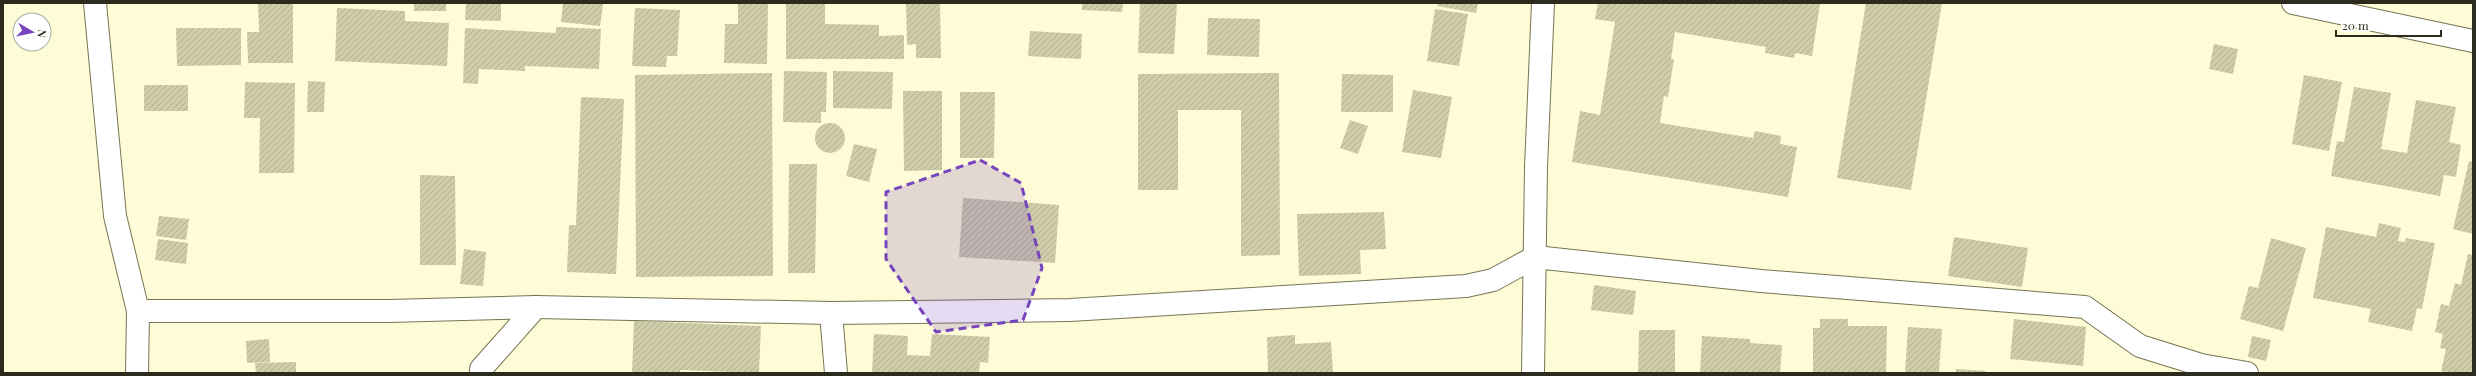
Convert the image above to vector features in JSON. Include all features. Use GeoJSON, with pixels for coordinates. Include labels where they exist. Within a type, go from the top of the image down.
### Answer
{"type":"FeatureCollection","features":[{"type":"Feature","properties":{"kind":"street"},"geometry":{"type":"LineString","coordinates":[[95,3],[115,216],[138,311],[138,373]]}},
{"type":"Feature","properties":{"kind":"street"},"geometry":{"type":"LineString","coordinates":[[1533,373],[1536,257],[1536,167],[1543,3]]}},
{"type":"Feature","properties":{"kind":"street"},"geometry":{"type":"LineString","coordinates":[[2293,3],[2473,41]]}},
{"type":"Feature","properties":{"kind":"street"},"geometry":{"type":"LineString","coordinates":[[138,311],[389,311],[536,307],[831,313],[1070,310],[1466,286],[1493,280],[1536,257],[1761,281],[2085,306],[2140,346],[2197,369],[2247,373]]}},
{"type":"Feature","properties":{"kind":"street"},"geometry":{"type":"LineString","coordinates":[[481,373],[481,369],[536,307]]}},
{"type":"Feature","properties":{"kind":"street"},"geometry":{"type":"LineString","coordinates":[[831,313],[836,373]]}},
{"type":"Feature","properties":{"kind":"highlighted area"},"geometry":{"type":"Polygon","coordinates":[[[980,160],[1021,183],[1042,268],[1023,320],[936,332],[886,259],[886,192],[980,160]]]}},
{"type":"Feature","properties":{"kind":"building"},"geometry":{"type":"Polygon","coordinates":[[[258,3],[293,3],[293,63],[248,63],[247,32],[259,32],[258,3]]]}},
{"type":"Feature","properties":{"kind":"building"},"geometry":{"type":"Polygon","coordinates":[[[414,3],[446,3],[446,11],[414,11],[414,3]]]}},
{"type":"Feature","properties":{"kind":"building"},"geometry":{"type":"Polygon","coordinates":[[[466,3],[501,3],[501,21],[465,20],[466,3]]]}},
{"type":"Feature","properties":{"kind":"building"},"geometry":{"type":"Polygon","coordinates":[[[563,3],[603,4],[600,26],[561,22],[563,3]]]}},
{"type":"Feature","properties":{"kind":"building"},"geometry":{"type":"Polygon","coordinates":[[[738,3],[768,3],[767,64],[724,63],[725,24],[738,24],[738,3]]]}},
{"type":"Feature","properties":{"kind":"building"},"geometry":{"type":"Polygon","coordinates":[[[786,3],[825,3],[825,24],[879,25],[879,36],[904,35],[904,59],[786,59],[786,3]]]}},
{"type":"Feature","properties":{"kind":"building"},"geometry":{"type":"Polygon","coordinates":[[[906,3],[940,3],[941,58],[916,58],[916,44],[907,45],[906,3]]]}},
{"type":"Feature","properties":{"kind":"building"},"geometry":{"type":"Polygon","coordinates":[[[1082,3],[1123,3],[1122,12],[1082,10],[1082,3]]]}},
{"type":"Feature","properties":{"kind":"building"},"geometry":{"type":"Polygon","coordinates":[[[1140,3],[1177,3],[1174,54],[1138,53],[1140,3]]]}},
{"type":"Feature","properties":{"kind":"building"},"geometry":{"type":"Polygon","coordinates":[[[1438,3],[1478,3],[1476,13],[1437,6],[1438,3]]]}},
{"type":"Feature","properties":{"kind":"building"},"geometry":{"type":"Polygon","coordinates":[[[1598,3],[1820,4],[1812,56],[1795,53],[1794,58],[1765,53],[1766,47],[1675,32],[1671,59],[1674,59],[1668,97],[1664,96],[1660,123],[1753,138],[1755,131],[1781,136],[1780,144],[1797,147],[1788,197],[1572,162],[1580,111],[1600,115],[1615,22],[1595,19],[1598,3]]]}},
{"type":"Feature","properties":{"kind":"building"},"geometry":{"type":"Polygon","coordinates":[[[1866,3],[1942,3],[1911,190],[1837,178],[1866,3]]]}},
{"type":"Feature","properties":{"kind":"building"},"geometry":{"type":"Polygon","coordinates":[[[337,8],[405,11],[405,21],[449,23],[447,66],[335,61],[337,8]]]}},
{"type":"Feature","properties":{"kind":"building"},"geometry":{"type":"Polygon","coordinates":[[[635,8],[680,10],[677,56],[667,56],[666,67],[632,66],[635,8]]]}},
{"type":"Feature","properties":{"kind":"building"},"geometry":{"type":"Polygon","coordinates":[[[1435,9],[1468,14],[1459,66],[1427,61],[1435,9]]]}},
{"type":"Feature","properties":{"kind":"building"},"geometry":{"type":"Polygon","coordinates":[[[1208,18],[1260,19],[1259,57],[1207,55],[1208,18]]]}},
{"type":"Feature","properties":{"kind":"building"},"geometry":{"type":"Polygon","coordinates":[[[556,27],[601,29],[599,69],[525,66],[525,71],[479,69],[478,84],[463,83],[465,28],[556,33],[556,27]]]}},
{"type":"Feature","properties":{"kind":"building"},"geometry":{"type":"Polygon","coordinates":[[[176,28],[241,28],[241,65],[177,66],[176,28]]]}},
{"type":"Feature","properties":{"kind":"building"},"geometry":{"type":"Polygon","coordinates":[[[1030,31],[1082,34],[1081,59],[1028,56],[1030,31]]]}},
{"type":"Feature","properties":{"kind":"building"},"geometry":{"type":"Polygon","coordinates":[[[2214,44],[2238,49],[2233,74],[2209,69],[2214,44]]]}},
{"type":"Feature","properties":{"kind":"building"},"geometry":{"type":"Polygon","coordinates":[[[784,71],[827,72],[826,112],[821,112],[821,123],[783,122],[784,71]]]}},
{"type":"Feature","properties":{"kind":"building"},"geometry":{"type":"Polygon","coordinates":[[[833,71],[893,72],[892,109],[833,108],[833,71]]]}},
{"type":"Feature","properties":{"kind":"building"},"geometry":{"type":"Polygon","coordinates":[[[772,73],[773,276],[636,277],[635,75],[772,73]]]}},
{"type":"Feature","properties":{"kind":"building"},"geometry":{"type":"Polygon","coordinates":[[[1279,73],[1280,255],[1241,256],[1241,110],[1178,110],[1178,190],[1138,190],[1138,74],[1279,73]]]}},
{"type":"Feature","properties":{"kind":"building"},"geometry":{"type":"Polygon","coordinates":[[[1342,74],[1393,75],[1393,112],[1341,112],[1342,74]]]}},
{"type":"Feature","properties":{"kind":"building"},"geometry":{"type":"Polygon","coordinates":[[[2304,75],[2342,82],[2329,151],[2292,144],[2304,75]]]}},
{"type":"Feature","properties":{"kind":"building"},"geometry":{"type":"Polygon","coordinates":[[[308,81],[325,82],[324,112],[307,112],[308,81]]]}},
{"type":"Feature","properties":{"kind":"building"},"geometry":{"type":"Polygon","coordinates":[[[245,82],[295,83],[294,173],[259,173],[260,118],[244,118],[245,82]]]}},
{"type":"Feature","properties":{"kind":"building"},"geometry":{"type":"Polygon","coordinates":[[[144,85],[188,85],[188,111],[144,111],[144,85]]]}},
{"type":"Feature","properties":{"kind":"building"},"geometry":{"type":"Polygon","coordinates":[[[2354,87],[2391,93],[2381,149],[2407,153],[2416,100],[2456,107],[2449,142],[2461,145],[2456,177],[2444,175],[2440,196],[2331,176],[2337,141],[2344,142],[2354,87]]]}},
{"type":"Feature","properties":{"kind":"building"},"geometry":{"type":"Polygon","coordinates":[[[1413,90],[1452,97],[1441,158],[1402,152],[1413,90]]]}},
{"type":"Feature","properties":{"kind":"building"},"geometry":{"type":"Polygon","coordinates":[[[903,91],[942,91],[942,170],[904,171],[903,91]]]}},
{"type":"Feature","properties":{"kind":"building"},"geometry":{"type":"Polygon","coordinates":[[[960,92],[995,92],[994,158],[960,158],[960,92]]]}},
{"type":"Feature","properties":{"kind":"building"},"geometry":{"type":"Polygon","coordinates":[[[581,97],[624,99],[616,274],[567,272],[569,225],[576,225],[581,97]]]}},
{"type":"Feature","properties":{"kind":"building"},"geometry":{"type":"Polygon","coordinates":[[[1350,120],[1368,126],[1358,154],[1340,148],[1350,120]]]}},
{"type":"Feature","properties":{"kind":"building"},"geometry":{"type":"Polygon","coordinates":[[[830,123],[836,124],[844,132],[844,144],[836,152],[830,153],[824,152],[816,144],[815,138],[816,132],[824,124],[830,123]]]}},
{"type":"Feature","properties":{"kind":"building"},"geometry":{"type":"Polygon","coordinates":[[[854,144],[877,149],[869,182],[846,176],[854,144]]]}},
{"type":"Feature","properties":{"kind":"building"},"geometry":{"type":"Polygon","coordinates":[[[2469,161],[2473,162],[2473,234],[2453,229],[2469,161]]]}},
{"type":"Feature","properties":{"kind":"building"},"geometry":{"type":"Polygon","coordinates":[[[789,164],[817,164],[815,273],[788,273],[789,164]]]}},
{"type":"Feature","properties":{"kind":"building"},"geometry":{"type":"Polygon","coordinates":[[[420,175],[455,176],[456,265],[420,265],[420,175]]]}},
{"type":"Feature","properties":{"kind":"building"},"geometry":{"type":"Polygon","coordinates":[[[963,198],[1059,205],[1055,263],[959,257],[963,198]]]}},
{"type":"Feature","properties":{"kind":"building"},"geometry":{"type":"Polygon","coordinates":[[[1384,212],[1386,249],[1360,250],[1361,274],[1299,276],[1297,214],[1384,212]]]}},
{"type":"Feature","properties":{"kind":"building"},"geometry":{"type":"Polygon","coordinates":[[[159,216],[189,219],[186,240],[156,236],[159,216]]]}},
{"type":"Feature","properties":{"kind":"building"},"geometry":{"type":"Polygon","coordinates":[[[2379,223],[2401,228],[2398,241],[2405,242],[2406,238],[2435,243],[2422,309],[2417,308],[2412,331],[2368,322],[2371,309],[2313,298],[2326,227],[2376,237],[2379,223]]]}},
{"type":"Feature","properties":{"kind":"building"},"geometry":{"type":"Polygon","coordinates":[[[1954,237],[2028,248],[2022,287],[1948,276],[1954,237]]]}},
{"type":"Feature","properties":{"kind":"building"},"geometry":{"type":"Polygon","coordinates":[[[2271,238],[2306,248],[2283,331],[2240,319],[2249,286],[2258,288],[2271,238]]]}},
{"type":"Feature","properties":{"kind":"building"},"geometry":{"type":"Polygon","coordinates":[[[158,239],[188,243],[186,264],[155,260],[158,239]]]}},
{"type":"Feature","properties":{"kind":"building"},"geometry":{"type":"Polygon","coordinates":[[[464,249],[486,252],[483,286],[460,284],[464,249]]]}},
{"type":"Feature","properties":{"kind":"building"},"geometry":{"type":"Polygon","coordinates":[[[2468,254],[2473,255],[2473,373],[2449,373],[2441,371],[2446,349],[2440,348],[2443,334],[2435,332],[2441,304],[2449,306],[2455,283],[2461,285],[2468,254]]]}},
{"type":"Feature","properties":{"kind":"building"},"geometry":{"type":"Polygon","coordinates":[[[1594,285],[1636,291],[1633,315],[1591,310],[1594,285]]]}},
{"type":"Feature","properties":{"kind":"building"},"geometry":{"type":"Polygon","coordinates":[[[1820,319],[1848,319],[1848,326],[1887,326],[1886,373],[1813,373],[1813,328],[1820,328],[1820,319]]]}},
{"type":"Feature","properties":{"kind":"building"},"geometry":{"type":"Polygon","coordinates":[[[2014,319],[2086,327],[2083,366],[2010,359],[2014,319]]]}},
{"type":"Feature","properties":{"kind":"building"},"geometry":{"type":"Polygon","coordinates":[[[634,321],[761,326],[759,373],[680,370],[680,373],[632,373],[634,321]]]}},
{"type":"Feature","properties":{"kind":"building"},"geometry":{"type":"Polygon","coordinates":[[[1908,327],[1942,329],[1939,373],[1905,373],[1908,327]]]}},
{"type":"Feature","properties":{"kind":"building"},"geometry":{"type":"Polygon","coordinates":[[[1639,330],[1675,330],[1675,373],[1638,373],[1639,330]]]}},
{"type":"Feature","properties":{"kind":"building"},"geometry":{"type":"Polygon","coordinates":[[[874,334],[908,336],[907,355],[930,356],[932,334],[990,337],[988,363],[980,362],[979,373],[872,373],[874,334]]]}},
{"type":"Feature","properties":{"kind":"building"},"geometry":{"type":"Polygon","coordinates":[[[1295,335],[1295,344],[1331,342],[1333,373],[1268,373],[1267,337],[1295,335]]]}},
{"type":"Feature","properties":{"kind":"building"},"geometry":{"type":"Polygon","coordinates":[[[1702,336],[1750,339],[1750,343],[1782,345],[1780,373],[1700,373],[1702,336]]]}},
{"type":"Feature","properties":{"kind":"building"},"geometry":{"type":"Polygon","coordinates":[[[2252,336],[2271,340],[2266,361],[2248,357],[2252,336]]]}},
{"type":"Feature","properties":{"kind":"building"},"geometry":{"type":"Polygon","coordinates":[[[269,339],[270,362],[247,363],[246,341],[269,339]]]}},
{"type":"Feature","properties":{"kind":"building"},"geometry":{"type":"Polygon","coordinates":[[[296,362],[296,373],[256,373],[255,363],[296,362]]]}},
{"type":"Feature","properties":{"kind":"building"},"geometry":{"type":"Polygon","coordinates":[[[1956,369],[1986,371],[1986,373],[1956,373],[1956,369]]]}}]}
